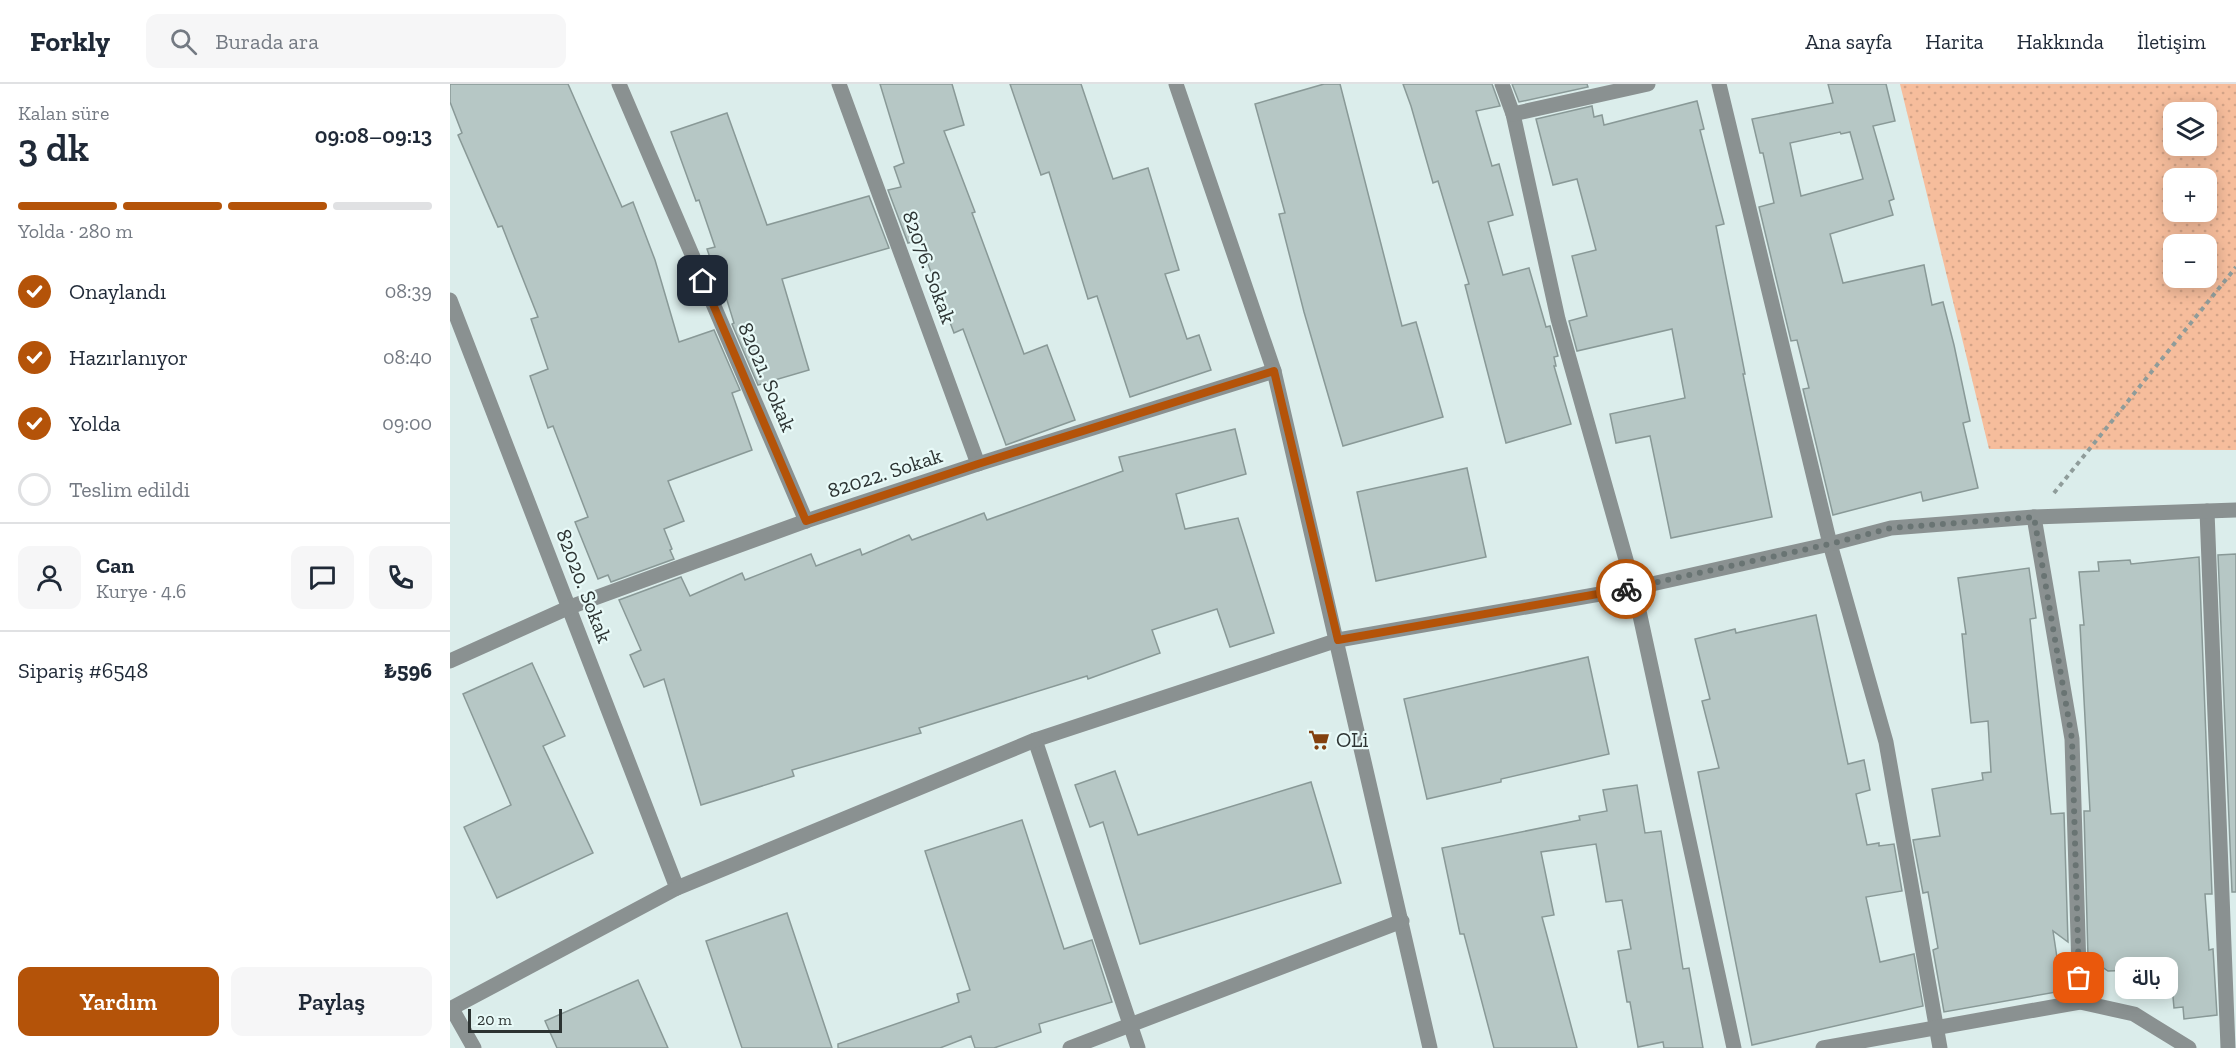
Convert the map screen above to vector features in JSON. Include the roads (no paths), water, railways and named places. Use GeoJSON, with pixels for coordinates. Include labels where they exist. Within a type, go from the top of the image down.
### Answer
{"type":"FeatureCollection","features":[{"type":"Feature","properties":{"kind":"street","name":"82021. Sokak"},"geometry":{"type":"LineString","coordinates":[[618,84],[806,521]]}},
{"type":"Feature","properties":{"kind":"street","name":"82076. Sokak"},"geometry":{"type":"LineString","coordinates":[[839,84],[978,464]]}},
{"type":"Feature","properties":{"kind":"street"},"geometry":{"type":"LineString","coordinates":[[1176,84],[1274,371],[1338,640],[1430,1048]]}},
{"type":"Feature","properties":{"kind":"street"},"geometry":{"type":"LineString","coordinates":[[1502,84],[1513,114],[1558,319],[1634,588],[1734,1048]]}},
{"type":"Feature","properties":{"kind":"street"},"geometry":{"type":"LineString","coordinates":[[1513,114],[1648,84]]}},
{"type":"Feature","properties":{"kind":"street"},"geometry":{"type":"LineString","coordinates":[[1719,84],[1830,544],[1886,742],[1940,1048]]}},
{"type":"Feature","properties":{"kind":"street","name":"82020. Sokak"},"geometry":{"type":"LineString","coordinates":[[450,300],[677,888]]}},
{"type":"Feature","properties":{"kind":"street","name":"82022. Sokak"},"geometry":{"type":"LineString","coordinates":[[450,661],[570,607],[806,521],[1274,371]]}},
{"type":"Feature","properties":{"kind":"street"},"geometry":{"type":"LineString","coordinates":[[474,1048],[451,1009],[677,888],[1035,740],[1338,640],[1634,588],[1891,528],[2034,517],[2236,510]]}},
{"type":"Feature","properties":{"kind":"street"},"geometry":{"type":"LineString","coordinates":[[2207,511],[2228,1048]]}},
{"type":"Feature","properties":{"kind":"street"},"geometry":{"type":"LineString","coordinates":[[2034,517],[2072,739],[2080,1002]]}},
{"type":"Feature","properties":{"kind":"street"},"geometry":{"type":"LineString","coordinates":[[1035,740],[1138,1048]]}},
{"type":"Feature","properties":{"kind":"street"},"geometry":{"type":"LineString","coordinates":[[1070,1048],[1402,921]]}},
{"type":"Feature","properties":{"kind":"street"},"geometry":{"type":"LineString","coordinates":[[1823,1048],[2080,1002],[2134,1014],[2189,1048]]}},
{"type":"Feature","properties":{"kind":"place","name":"OLi"},"geometry":{"type":"Point","coordinates":[1319,740]}},
{"type":"Feature","properties":{"kind":"place","name":"بالة"},"geometry":{"type":"Point","coordinates":[2079,978]}}]}
